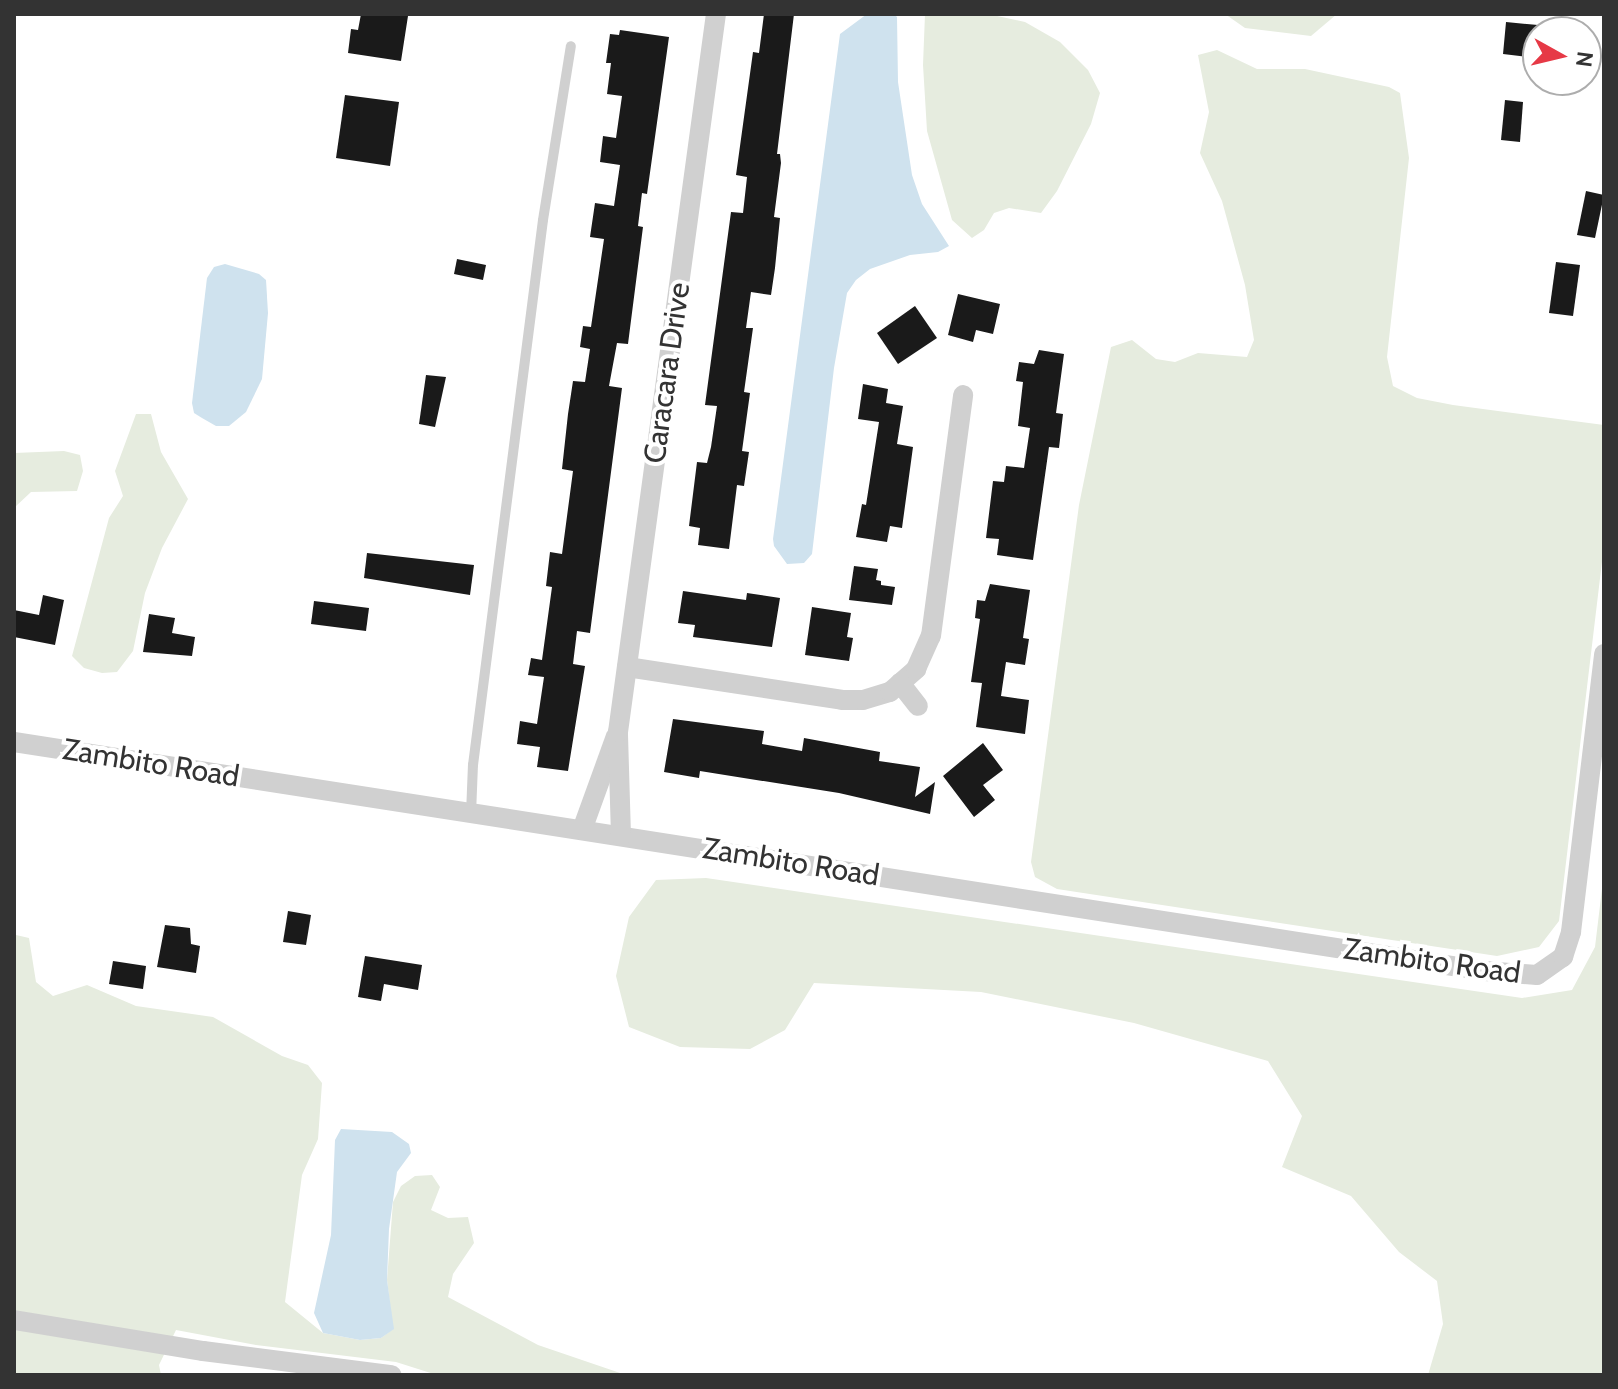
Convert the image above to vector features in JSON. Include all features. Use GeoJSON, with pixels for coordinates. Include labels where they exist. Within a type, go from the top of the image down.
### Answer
{"type":"FeatureCollection","features":[{"type":"Feature","properties":{"kind":"street","name":"Caracara Drive"},"geometry":{"type":"LineString","coordinates":[[582,830],[618,732],[716,14]]}},
{"type":"Feature","properties":{"kind":"street"},"geometry":{"type":"LineString","coordinates":[[627,667],[842,700],[890,692],[916,669],[931,636],[963,395]]}},
{"type":"Feature","properties":{"kind":"street","name":"Zambito Road"},"geometry":{"type":"LineString","coordinates":[[14,742],[1485,971],[1537,975],[1563,957],[1571,932],[1604,654]]}},
{"type":"Feature","properties":{"kind":"street"},"geometry":{"type":"LineString","coordinates":[[900,683],[918,706]]}},
{"type":"Feature","properties":{"kind":"street","name":"Caracara Drive"},"geometry":{"type":"LineString","coordinates":[[618,732],[622,765],[621,836]]}},
{"type":"Feature","properties":{"kind":"street"},"geometry":{"type":"LineString","coordinates":[[14,1320],[203,1351],[391,1375]]}},
{"type":"Feature","properties":{"kind":"lane"},"geometry":{"type":"LineString","coordinates":[[471,814],[473,765],[543,220],[571,46]]}},
{"type":"Feature","properties":{"kind":"shaded area"},"geometry":{"type":"Polygon","coordinates":[[[925,14],[988,14],[1025,22],[1060,42],[1088,70],[1100,93],[1091,124],[1057,191],[1041,213],[1009,208],[994,213],[984,230],[972,238],[952,220],[927,131],[923,65],[925,14]]]}},
{"type":"Feature","properties":{"kind":"shaded area"},"geometry":{"type":"Polygon","coordinates":[[[1225,14],[1337,14],[1311,36],[1245,28],[1225,14]]]}},
{"type":"Feature","properties":{"kind":"shaded area"},"geometry":{"type":"Polygon","coordinates":[[[1217,50],[1257,69],[1305,69],[1389,87],[1400,93],[1409,158],[1387,357],[1393,386],[1417,398],[1453,405],[1604,425],[1604,545],[1559,921],[1539,947],[1497,956],[1057,889],[1035,877],[1031,862],[1079,505],[1111,347],[1132,340],[1156,359],[1175,362],[1198,353],[1247,357],[1254,340],[1245,285],[1222,201],[1200,153],[1209,112],[1198,55],[1217,50]]]}},
{"type":"Feature","properties":{"kind":"shaded area"},"geometry":{"type":"Polygon","coordinates":[[[136,414],[151,414],[161,452],[188,499],[162,548],[145,593],[133,651],[117,672],[102,673],[84,668],[72,656],[109,518],[123,496],[115,471],[136,414]]]}},
{"type":"Feature","properties":{"kind":"shaded area"},"geometry":{"type":"Polygon","coordinates":[[[64,451],[80,455],[83,471],[77,491],[31,492],[14,508],[14,453],[64,451]]]}},
{"type":"Feature","properties":{"kind":"shaded area"},"geometry":{"type":"Polygon","coordinates":[[[1604,872],[1604,1375],[1428,1375],[1443,1324],[1437,1281],[1399,1252],[1351,1196],[1282,1167],[1302,1116],[1268,1061],[1134,1023],[981,992],[814,983],[785,1030],[750,1049],[680,1047],[629,1027],[616,976],[629,917],[656,880],[706,878],[1522,998],[1572,990],[1595,947],[1604,872]]]}},
{"type":"Feature","properties":{"kind":"shaded area"},"geometry":{"type":"Polygon","coordinates":[[[16,935],[29,938],[36,982],[53,996],[87,985],[136,1006],[213,1017],[282,1056],[308,1065],[322,1083],[318,1139],[302,1175],[285,1302],[323,1333],[360,1340],[381,1338],[393,1329],[387,1280],[393,1202],[401,1186],[415,1176],[432,1175],[440,1187],[431,1210],[448,1218],[468,1217],[474,1243],[453,1274],[448,1297],[538,1345],[626,1375],[437,1375],[396,1362],[256,1345],[176,1330],[159,1365],[161,1375],[14,1375],[16,935]]]}},
{"type":"Feature","properties":{"kind":"water"},"geometry":{"type":"Polygon","coordinates":[[[867,14],[894,14],[897,17],[898,82],[912,175],[922,204],[949,246],[938,252],[910,255],[870,269],[856,280],[847,293],[834,368],[812,554],[804,563],[787,564],[774,546],[773,539],[840,34],[867,14]]]}},
{"type":"Feature","properties":{"kind":"water"},"geometry":{"type":"Polygon","coordinates":[[[225,264],[259,274],[266,280],[268,313],[262,379],[246,412],[229,426],[216,426],[194,413],[192,403],[207,278],[214,267],[225,264]]]}},
{"type":"Feature","properties":{"kind":"water"},"geometry":{"type":"Polygon","coordinates":[[[341,1129],[392,1132],[409,1144],[411,1153],[397,1172],[389,1229],[387,1280],[394,1329],[381,1338],[360,1340],[323,1333],[314,1313],[331,1235],[335,1140],[341,1129]]]}},
{"type":"Feature","properties":{"kind":"building"},"geometry":{"type":"Polygon","coordinates":[[[361,14],[408,16],[401,61],[348,53],[351,29],[358,30],[361,14]]]}},
{"type":"Feature","properties":{"kind":"building"},"geometry":{"type":"Polygon","coordinates":[[[764,14],[794,14],[777,154],[780,154],[781,163],[774,217],[780,218],[775,268],[771,295],[751,292],[746,328],[753,328],[744,392],[750,393],[742,451],[749,452],[744,486],[737,485],[729,549],[698,545],[700,528],[689,526],[697,462],[707,463],[711,447],[717,406],[705,405],[731,212],[743,213],[747,177],[736,175],[753,52],[759,53],[764,14]]]}},
{"type":"Feature","properties":{"kind":"building"},"geometry":{"type":"Polygon","coordinates":[[[1506,22],[1522,24],[1522,56],[1503,54],[1506,22]]]}},
{"type":"Feature","properties":{"kind":"building"},"geometry":{"type":"Polygon","coordinates":[[[620,30],[669,37],[647,194],[642,193],[638,226],[643,227],[628,344],[617,343],[609,386],[622,388],[590,633],[577,631],[573,664],[585,666],[568,771],[537,767],[540,747],[517,744],[520,721],[537,724],[544,677],[528,675],[531,658],[542,660],[552,587],[546,586],[550,552],[562,554],[573,471],[562,469],[568,414],[573,381],[585,382],[590,349],[580,347],[583,326],[591,327],[604,239],[590,237],[595,203],[614,206],[620,165],[600,162],[603,136],[616,138],[622,96],[607,94],[611,63],[606,63],[610,34],[619,35],[620,30]]]}},
{"type":"Feature","properties":{"kind":"building"},"geometry":{"type":"Polygon","coordinates":[[[345,95],[399,102],[390,166],[336,158],[345,95]]]}},
{"type":"Feature","properties":{"kind":"building"},"geometry":{"type":"Polygon","coordinates":[[[1505,100],[1523,102],[1520,142],[1501,140],[1505,100]]]}},
{"type":"Feature","properties":{"kind":"building"},"geometry":{"type":"Polygon","coordinates":[[[1586,191],[1604,195],[1595,238],[1577,235],[1586,191]]]}},
{"type":"Feature","properties":{"kind":"building"},"geometry":{"type":"Polygon","coordinates":[[[457,259],[486,265],[483,280],[454,274],[457,259]]]}},
{"type":"Feature","properties":{"kind":"building"},"geometry":{"type":"Polygon","coordinates":[[[1556,262],[1580,265],[1573,316],[1549,313],[1556,262]]]}},
{"type":"Feature","properties":{"kind":"building"},"geometry":{"type":"Polygon","coordinates":[[[958,294],[1000,304],[993,334],[976,330],[973,342],[948,335],[958,294]]]}},
{"type":"Feature","properties":{"kind":"building"},"geometry":{"type":"Polygon","coordinates":[[[915,306],[937,338],[898,364],[877,333],[915,306]]]}},
{"type":"Feature","properties":{"kind":"building"},"geometry":{"type":"Polygon","coordinates":[[[1039,350],[1064,354],[1056,413],[1063,414],[1059,448],[1049,447],[1033,560],[997,555],[999,539],[986,538],[993,481],[1004,482],[1006,466],[1024,468],[1030,428],[1018,426],[1023,382],[1016,381],[1019,362],[1034,364],[1039,350]]]}},
{"type":"Feature","properties":{"kind":"building"},"geometry":{"type":"Polygon","coordinates":[[[426,375],[446,377],[435,427],[419,424],[426,375]]]}},
{"type":"Feature","properties":{"kind":"building"},"geometry":{"type":"Polygon","coordinates":[[[863,384],[888,389],[886,403],[903,406],[897,444],[913,447],[902,528],[890,526],[887,542],[856,537],[862,504],[866,505],[879,422],[858,419],[863,384]]]}},
{"type":"Feature","properties":{"kind":"building"},"geometry":{"type":"Polygon","coordinates":[[[367,553],[474,565],[470,595],[364,578],[367,553]]]}},
{"type":"Feature","properties":{"kind":"building"},"geometry":{"type":"Polygon","coordinates":[[[854,566],[878,569],[876,580],[881,581],[881,585],[895,587],[892,605],[849,600],[854,566]]]}},
{"type":"Feature","properties":{"kind":"building"},"geometry":{"type":"Polygon","coordinates":[[[990,584],[1030,590],[1023,638],[1029,639],[1025,665],[1006,662],[1001,696],[1029,700],[1025,734],[976,727],[982,683],[971,682],[980,619],[975,618],[977,600],[985,601],[990,584]]]}},
{"type":"Feature","properties":{"kind":"building"},"geometry":{"type":"Polygon","coordinates":[[[683,591],[746,600],[747,593],[780,598],[772,647],[693,637],[695,625],[678,623],[683,591]]]}},
{"type":"Feature","properties":{"kind":"building"},"geometry":{"type":"Polygon","coordinates":[[[43,595],[64,600],[55,645],[14,637],[14,610],[39,615],[43,595]]]}},
{"type":"Feature","properties":{"kind":"building"},"geometry":{"type":"Polygon","coordinates":[[[314,601],[369,608],[366,631],[311,624],[314,601]]]}},
{"type":"Feature","properties":{"kind":"building"},"geometry":{"type":"Polygon","coordinates":[[[812,607],[851,613],[847,637],[853,638],[849,661],[805,655],[812,607]]]}},
{"type":"Feature","properties":{"kind":"building"},"geometry":{"type":"Polygon","coordinates":[[[149,614],[175,618],[172,633],[195,637],[192,656],[143,652],[149,614]]]}},
{"type":"Feature","properties":{"kind":"building"},"geometry":{"type":"Polygon","coordinates":[[[673,719],[764,731],[762,744],[802,751],[804,738],[880,752],[879,761],[920,767],[915,797],[935,782],[930,814],[839,793],[700,771],[699,778],[664,772],[673,719]]]}},
{"type":"Feature","properties":{"kind":"building"},"geometry":{"type":"Polygon","coordinates":[[[983,743],[1003,770],[983,785],[995,800],[974,817],[943,776],[983,743]]]}},
{"type":"Feature","properties":{"kind":"building"},"geometry":{"type":"Polygon","coordinates":[[[288,911],[311,915],[306,945],[283,942],[288,911]]]}},
{"type":"Feature","properties":{"kind":"building"},"geometry":{"type":"Polygon","coordinates":[[[165,925],[190,928],[191,944],[200,946],[196,973],[157,967],[165,925]]]}},
{"type":"Feature","properties":{"kind":"building"},"geometry":{"type":"Polygon","coordinates":[[[365,956],[422,965],[418,990],[384,984],[381,1001],[358,997],[365,956]]]}},
{"type":"Feature","properties":{"kind":"building"},"geometry":{"type":"Polygon","coordinates":[[[113,961],[146,966],[143,989],[109,984],[113,961]]]}}]}
